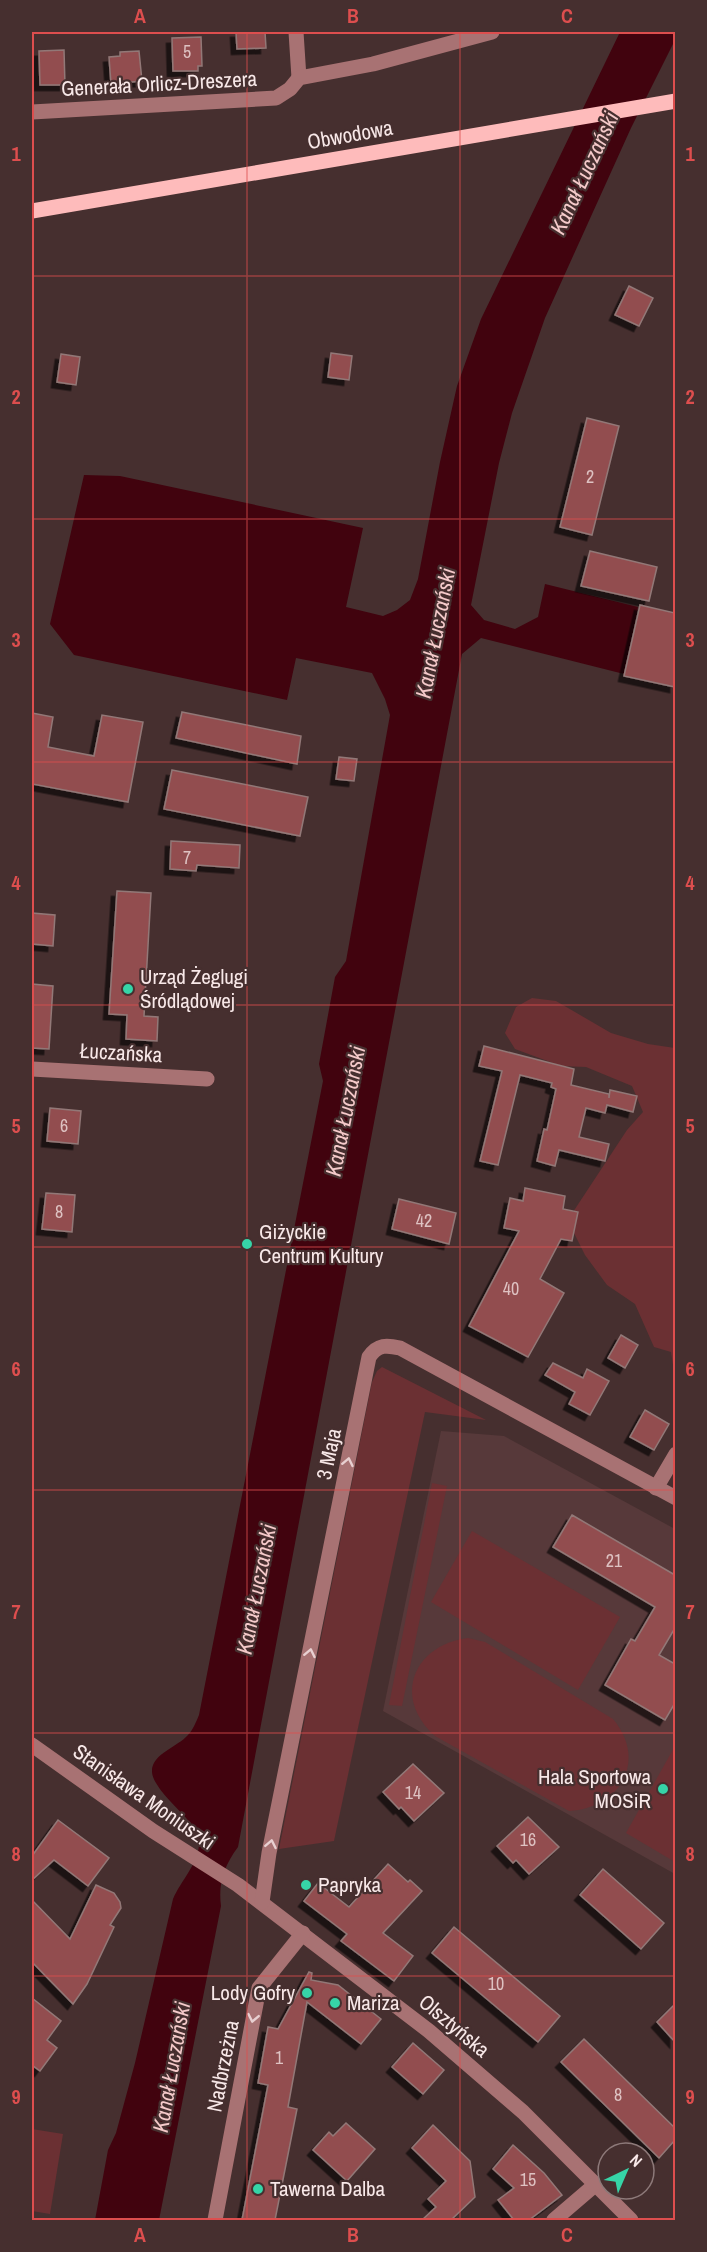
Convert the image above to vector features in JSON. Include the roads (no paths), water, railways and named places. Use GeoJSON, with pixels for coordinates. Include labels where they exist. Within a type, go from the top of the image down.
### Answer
{"type":"FeatureCollection","features":[{"type":"Feature","properties":{"kind":"main road","name":"Obwodowa"},"geometry":{"type":"LineString","coordinates":[[32,211],[675,101]]}},
{"type":"Feature","properties":{"kind":"street"},"geometry":{"type":"LineString","coordinates":[[296,32],[299,78],[373,64],[492,32]]}},
{"type":"Feature","properties":{"kind":"street","name":"Generała Orlicz-Dreszera"},"geometry":{"type":"LineString","coordinates":[[32,112],[276,98],[290,89],[299,78]]}},
{"type":"Feature","properties":{"kind":"street","name":"Łuczańska"},"geometry":{"type":"LineString","coordinates":[[32,1069],[207,1080]]}},
{"type":"Feature","properties":{"kind":"street","name":"3 Maja"},"geometry":{"type":"LineString","coordinates":[[262,1902],[269,1852],[369,1357],[374,1350],[387,1345],[400,1348],[675,1498]]}},
{"type":"Feature","properties":{"kind":"street"},"geometry":{"type":"LineString","coordinates":[[656,1488],[675,1454]]}},
{"type":"Feature","properties":{"kind":"street","name":"Stanisława Moniuszki"},"geometry":{"type":"LineString","coordinates":[[32,1744],[172,1843],[234,1883]]}},
{"type":"Feature","properties":{"kind":"street","name":"Olsztyńska"},"geometry":{"type":"LineString","coordinates":[[234,1883],[303,1933],[429,2031],[523,2112],[596,2184]]}},
{"type":"Feature","properties":{"kind":"street","name":"Nadbrzeżna"},"geometry":{"type":"LineString","coordinates":[[215,2220],[259,1988],[303,1933]]}},
{"type":"Feature","properties":{"kind":"street"},"geometry":{"type":"LineString","coordinates":[[554,2220],[596,2184]]}},
{"type":"Feature","properties":{"kind":"street","name":"Olsztyńska"},"geometry":{"type":"LineString","coordinates":[[613,2201],[631,2220]]}},
{"type":"Feature","properties":{"kind":"water","name":"Kanał Łuczański"},"geometry":{"type":"Polygon","coordinates":[[[620,32],[675,32],[675,40],[631,128],[545,318],[512,413],[499,463],[471,605],[484,620],[515,629],[538,617],[545,584],[638,607],[624,674],[481,638],[462,654],[238,1847],[229,1861],[221,1882],[221,1906],[159,2220],[95,2220],[108,2150],[116,2133],[135,2063],[173,1899],[193,1865],[199,1847],[195,1829],[156,1783],[152,1774],[153,1766],[162,1754],[188,1735],[199,1715],[323,1081],[319,1064],[335,977],[346,961],[390,715],[372,673],[296,658],[287,700],[74,655],[50,624],[84,475],[120,476],[363,528],[346,607],[383,616],[397,610],[410,600],[418,579],[457,386],[481,319],[620,32]]]}},
{"type":"Feature","properties":{"kind":"place","name":"Urząd Żeglugi Śródlądowej"},"geometry":{"type":"Point","coordinates":[128,989]}},
{"type":"Feature","properties":{"kind":"place","name":"Giżyckie Centrum Kultury"},"geometry":{"type":"Point","coordinates":[247,1244]}},
{"type":"Feature","properties":{"kind":"place","name":"Hala Sportowa MOSiR"},"geometry":{"type":"Point","coordinates":[663,1789]}},
{"type":"Feature","properties":{"kind":"place","name":"Papryka"},"geometry":{"type":"Point","coordinates":[306,1885]}},
{"type":"Feature","properties":{"kind":"place","name":"Lody Gofry"},"geometry":{"type":"Point","coordinates":[307,1993]}},
{"type":"Feature","properties":{"kind":"place","name":"Mariza"},"geometry":{"type":"Point","coordinates":[335,2003]}},
{"type":"Feature","properties":{"kind":"place","name":"Tawerna Dalba"},"geometry":{"type":"Point","coordinates":[258,2189]}}]}
